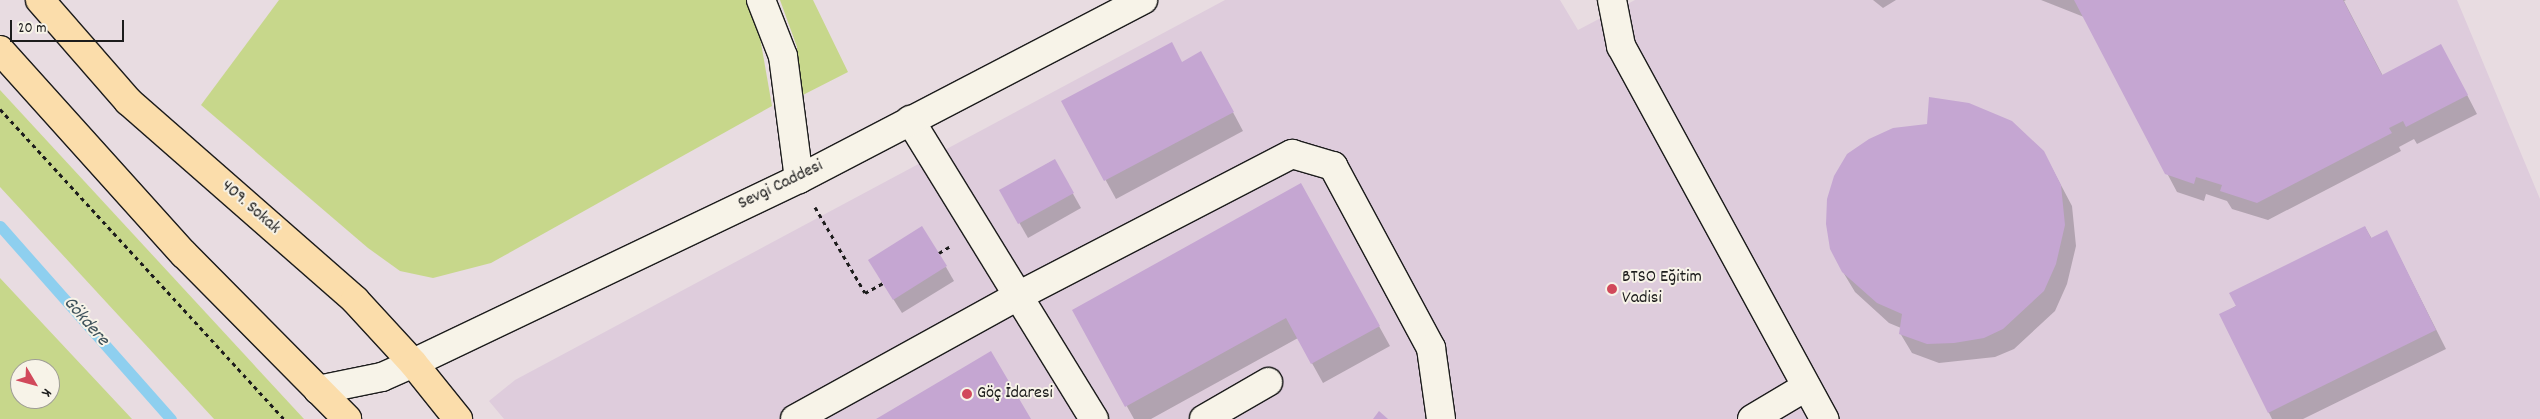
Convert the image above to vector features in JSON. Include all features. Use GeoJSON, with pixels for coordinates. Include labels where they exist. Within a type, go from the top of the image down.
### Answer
{"type":"FeatureCollection","features":[{"type":"Feature","properties":{"kind":"main road","name":"409. Sokak"},"geometry":{"type":"LineString","coordinates":[[40,0],[128,101],[355,300],[413,363],[458,419]]}},
{"type":"Feature","properties":{"kind":"main road"},"geometry":{"type":"LineString","coordinates":[[0,50],[184,254],[347,419]]}},
{"type":"Feature","properties":{"kind":"street"},"geometry":{"type":"LineString","coordinates":[[761,0],[783,56],[799,179]]}},
{"type":"Feature","properties":{"kind":"street","name":"Sevgi Caddesi"},"geometry":{"type":"LineString","coordinates":[[318,390],[382,378],[799,179],[1144,0]]}},
{"type":"Feature","properties":{"kind":"street"},"geometry":{"type":"LineString","coordinates":[[1612,0],[1621,46],[1824,419]]}},
{"type":"Feature","properties":{"kind":"street"},"geometry":{"type":"LineString","coordinates":[[910,120],[1094,419]]}},
{"type":"Feature","properties":{"kind":"street"},"geometry":{"type":"LineString","coordinates":[[795,419],[1018,296],[1292,154],[1334,166],[1431,348],[1441,419]]}},
{"type":"Feature","properties":{"kind":"street"},"geometry":{"type":"LineString","coordinates":[[1204,419],[1268,382]]}},
{"type":"Feature","properties":{"kind":"street"},"geometry":{"type":"LineString","coordinates":[[1752,419],[1806,387]]}},
{"type":"Feature","properties":{"kind":"path"},"geometry":{"type":"LineString","coordinates":[[0,109],[284,419]]}},
{"type":"Feature","properties":{"kind":"path"},"geometry":{"type":"LineString","coordinates":[[799,179],[865,292],[883,283]]}},
{"type":"Feature","properties":{"kind":"shaded area","name":"BTSO Eğitim Vadisi"},"geometry":{"type":"Polygon","coordinates":[[[1225,0],[1560,0],[1578,30],[1635,0],[2457,0],[2540,199],[2540,419],[504,419],[489,401],[515,380],[1225,0]]]}},
{"type":"Feature","properties":{"kind":"green space"},"geometry":{"type":"Polygon","coordinates":[[[279,0],[749,0],[757,20],[772,106],[491,263],[433,278],[400,271],[368,248],[201,105],[279,0]]]}},
{"type":"Feature","properties":{"kind":"green space"},"geometry":{"type":"Polygon","coordinates":[[[780,0],[813,0],[848,72],[797,98],[797,47],[780,0]]]}},
{"type":"Feature","properties":{"kind":"green space"},"geometry":{"type":"Polygon","coordinates":[[[0,90],[304,419],[214,419],[0,187],[0,90]]]}},
{"type":"Feature","properties":{"kind":"green space"},"geometry":{"type":"Polygon","coordinates":[[[0,278],[132,419],[0,419],[0,278]]]}},
{"type":"Feature","properties":{"kind":"building"},"geometry":{"type":"Polygon","coordinates":[[[2074,0],[2343,0],[2382,75],[2441,44],[2468,95],[2406,127],[2403,121],[2389,128],[2392,133],[2257,203],[2220,191],[2222,185],[2196,177],[2194,184],[2165,174],[2074,0]]]}},
{"type":"Feature","properties":{"kind":"building"},"geometry":{"type":"Polygon","coordinates":[[[1172,42],[1182,62],[1201,51],[1234,112],[1104,181],[1061,101],[1172,42]]]}},
{"type":"Feature","properties":{"kind":"building"},"geometry":{"type":"Polygon","coordinates":[[[1929,97],[1969,103],[2012,121],[2044,151],[2061,185],[2065,225],[2056,264],[2044,291],[2003,329],[1984,338],[1954,343],[1927,344],[1899,334],[1902,314],[1877,303],[1842,272],[1830,249],[1826,224],[1827,199],[1834,176],[1847,154],[1869,139],[1893,128],[1927,124],[1929,97]]]}},
{"type":"Feature","properties":{"kind":"building"},"geometry":{"type":"Polygon","coordinates":[[[1055,159],[1074,193],[1018,224],[999,190],[1055,159]]]}},
{"type":"Feature","properties":{"kind":"building"},"geometry":{"type":"Polygon","coordinates":[[[1301,183],[1380,326],[1311,364],[1286,318],[1125,407],[1072,310],[1301,183]]]}},
{"type":"Feature","properties":{"kind":"building"},"geometry":{"type":"Polygon","coordinates":[[[922,226],[947,266],[893,300],[868,260],[922,226]]]}},
{"type":"Feature","properties":{"kind":"building"},"geometry":{"type":"Polygon","coordinates":[[[2365,226],[2371,238],[2387,230],[2436,330],[2268,413],[2219,314],[2236,306],[2229,293],[2365,226]]]}},
{"type":"Feature","properties":{"kind":"building","name":"Göç İdaresi"},"geometry":{"type":"Polygon","coordinates":[[[991,351],[1031,419],[876,419],[959,370],[991,351]]]}},
{"type":"Feature","properties":{"kind":"building"},"geometry":{"type":"Polygon","coordinates":[[[1379,411],[1388,419],[1373,419],[1379,411]]]}},
{"type":"Feature","properties":{"kind":"waterway","name":"Gökdere"},"geometry":{"type":"LineString","coordinates":[[0,226],[171,419]]}},
{"type":"Feature","properties":{"kind":"place","name":"BTSO Eğitim Vadisi"},"geometry":{"type":"Point","coordinates":[1612,289]}},
{"type":"Feature","properties":{"kind":"place","name":"Göç İdaresi"},"geometry":{"type":"Point","coordinates":[967,394]}}]}
